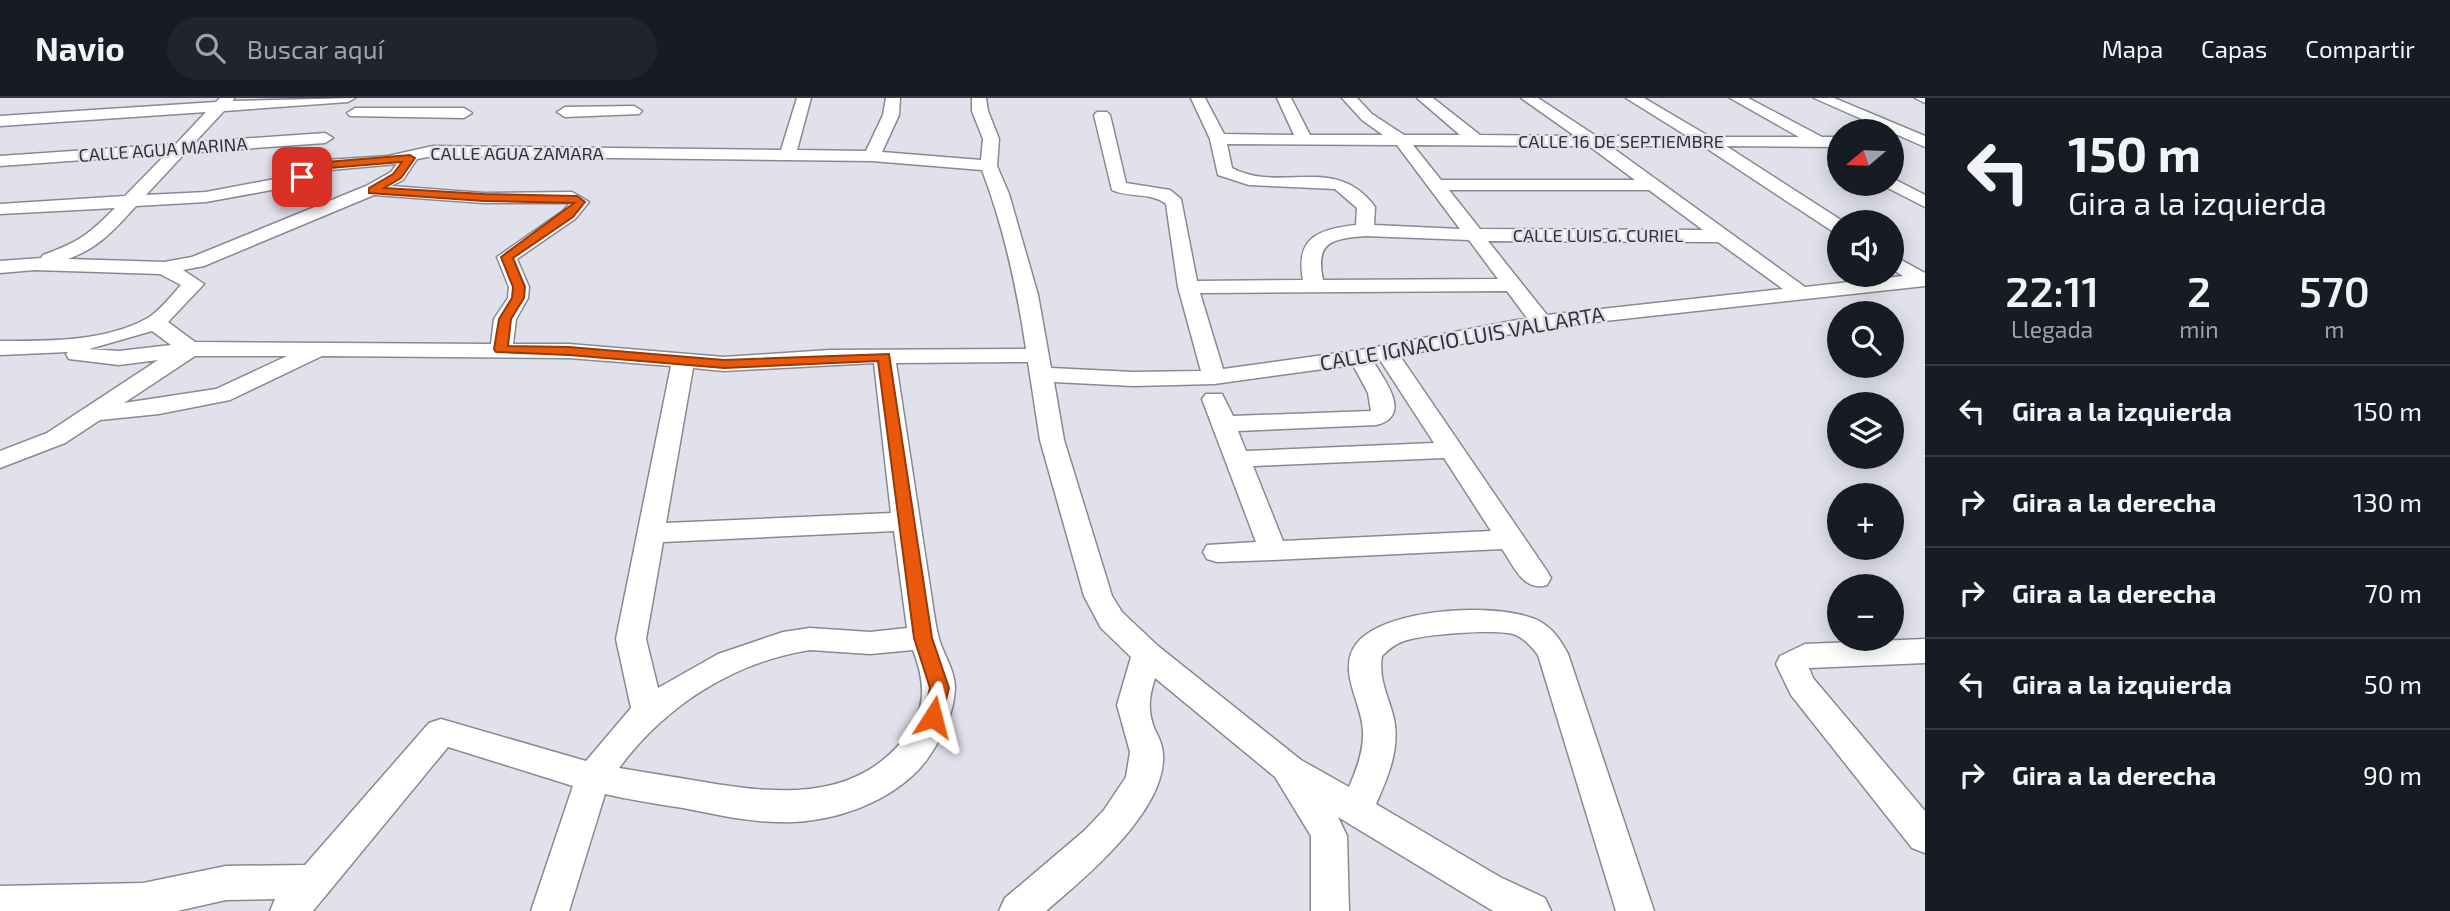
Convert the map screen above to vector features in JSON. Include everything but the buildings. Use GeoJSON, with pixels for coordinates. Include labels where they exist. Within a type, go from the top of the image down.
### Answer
{"type":"FeatureCollection","features":[{"type":"Feature","properties":{"kind":"street"},"geometry":{"type":"LineString","coordinates":[[70,116],[91,98]]}},
{"type":"Feature","properties":{"kind":"street"},"geometry":{"type":"LineString","coordinates":[[0,121],[224,102],[348,98]]}},
{"type":"Feature","properties":{"kind":"street"},"geometry":{"type":"LineString","coordinates":[[326,165],[325,138],[376,98]]}},
{"type":"Feature","properties":{"kind":"street"},"geometry":{"type":"LineString","coordinates":[[0,267],[35,264],[164,268],[197,262],[423,167],[441,151],[475,98]]}},
{"type":"Feature","properties":{"kind":"street"},"geometry":{"type":"LineString","coordinates":[[542,153],[576,98]]}},
{"type":"Feature","properties":{"kind":"street"},"geometry":{"type":"LineString","coordinates":[[788,155],[804,98]]}},
{"type":"Feature","properties":{"kind":"street"},"geometry":{"type":"LineString","coordinates":[[893,98],[891,116],[872,156],[989,166]]}},
{"type":"Feature","properties":{"kind":"street"},"geometry":{"type":"LineString","coordinates":[[979,98],[980,111],[991,139],[989,166],[1003,205],[1028,295],[1052,440],[1098,596],[1111,620],[1147,654],[1287,767],[1487,889],[1532,911]]}},
{"type":"Feature","properties":{"kind":"street"},"geometry":{"type":"LineString","coordinates":[[1198,98],[1218,139],[1224,171],[1245,179],[1334,183],[1353,193],[1366,207],[1365,230]]}},
{"type":"Feature","properties":{"kind":"street"},"geometry":{"type":"LineString","coordinates":[[1284,98],[1304,138]]}},
{"type":"Feature","properties":{"kind":"street"},"geometry":{"type":"LineString","coordinates":[[1349,98],[1367,117],[1402,141],[1541,322]]}},
{"type":"Feature","properties":{"kind":"street"},"geometry":{"type":"LineString","coordinates":[[1424,98],[1478,142]]}},
{"type":"Feature","properties":{"kind":"street"},"geometry":{"type":"LineString","coordinates":[[1528,98],[1593,141],[1799,292]]}},
{"type":"Feature","properties":{"kind":"street"},"geometry":{"type":"LineString","coordinates":[[1633,98],[1708,142],[1827,219]]}},
{"type":"Feature","properties":{"kind":"street"},"geometry":{"type":"LineString","coordinates":[[1737,98],[1827,146]]}},
{"type":"Feature","properties":{"kind":"street"},"geometry":{"type":"LineString","coordinates":[[1821,98],[1925,142]]}},
{"type":"Feature","properties":{"kind":"street"},"geometry":{"type":"LineString","coordinates":[[0,279],[91,243],[224,102]]}},
{"type":"Feature","properties":{"kind":"street"},"geometry":{"type":"LineString","coordinates":[[559,122],[634,111]]}},
{"type":"Feature","properties":{"kind":"street"},"geometry":{"type":"LineString","coordinates":[[355,113],[464,113]]}},
{"type":"Feature","properties":{"kind":"street"},"geometry":{"type":"LineString","coordinates":[[1102,115],[1118,186],[1122,190],[1162,194],[1171,197],[1175,204],[1188,287],[1224,424],[1273,551]]}},
{"type":"Feature","properties":{"kind":"street","name":"CALLE AGUA MARINA"},"geometry":{"type":"LineString","coordinates":[[0,161],[325,138]]}},
{"type":"Feature","properties":{"kind":"street","name":"CALLE 16 DE SEPTIEMBRE"},"geometry":{"type":"LineString","coordinates":[[1218,139],[1827,142]]}},
{"type":"Feature","properties":{"kind":"street"},"geometry":{"type":"LineString","coordinates":[[1904,142],[1925,142]]}},
{"type":"Feature","properties":{"kind":"street","name":"CALLE AGUA ZAMARA"},"geometry":{"type":"LineString","coordinates":[[0,209],[217,195],[302,177],[326,165],[410,158],[441,151],[872,156]]}},
{"type":"Feature","properties":{"kind":"street"},"geometry":{"type":"LineString","coordinates":[[397,176],[410,158]]}},
{"type":"Feature","properties":{"kind":"street"},"geometry":{"type":"LineString","coordinates":[[1436,185],[1653,185]]}},
{"type":"Feature","properties":{"kind":"street"},"geometry":{"type":"LineString","coordinates":[[372,190],[484,198],[572,197],[580,202],[569,215],[507,257],[519,287],[518,298],[505,319],[501,349]]}},
{"type":"Feature","properties":{"kind":"street"},"geometry":{"type":"LineString","coordinates":[[1904,190],[1925,202]]}},
{"type":"Feature","properties":{"kind":"street","name":"CALLE LUIS G. CURIEL"},"geometry":{"type":"LineString","coordinates":[[1314,286],[1309,261],[1315,245],[1324,238],[1365,230],[1474,235],[1722,236]]}},
{"type":"Feature","properties":{"kind":"street"},"geometry":{"type":"LineString","coordinates":[[1,349],[45,349],[93,343],[155,323],[226,251]]}},
{"type":"Feature","properties":{"kind":"street"},"geometry":{"type":"LineString","coordinates":[[164,268],[194,284]]}},
{"type":"Feature","properties":{"kind":"street"},"geometry":{"type":"LineString","coordinates":[[1904,268],[1923,280]]}},
{"type":"Feature","properties":{"kind":"street","name":"CALLE IGNACIO LUIS VALLARTA"},"geometry":{"type":"LineString","coordinates":[[45,349],[119,358],[190,349],[501,349],[724,364],[884,357],[1039,364],[1214,388],[1541,322],[1923,280]]}},
{"type":"Feature","properties":{"kind":"street"},"geometry":{"type":"LineString","coordinates":[[1188,287],[1512,285]]}},
{"type":"Feature","properties":{"kind":"street"},"geometry":{"type":"LineString","coordinates":[[0,460],[56,438],[190,349],[155,323]]}},
{"type":"Feature","properties":{"kind":"street"},"geometry":{"type":"LineString","coordinates":[[96,413],[159,407],[222,395],[322,348]]}},
{"type":"Feature","properties":{"kind":"street"},"geometry":{"type":"LineString","coordinates":[[1386,352],[1537,578]]}},
{"type":"Feature","properties":{"kind":"street"},"geometry":{"type":"LineString","coordinates":[[289,911],[441,732],[593,777],[737,803],[790,807],[833,802],[892,774],[920,746],[933,717],[940,688],[923,638],[884,357]]}},
{"type":"Feature","properties":{"kind":"street"},"geometry":{"type":"LineString","coordinates":[[1224,424],[1376,418],[1383,411],[1375,384],[1360,357]]}},
{"type":"Feature","properties":{"kind":"street"},"geometry":{"type":"LineString","coordinates":[[648,712],[631,639],[683,360]]}},
{"type":"Feature","properties":{"kind":"street"},"geometry":{"type":"LineString","coordinates":[[1375,384],[1407,383]]}},
{"type":"Feature","properties":{"kind":"street"},"geometry":{"type":"LineString","coordinates":[[1238,459],[1451,450]]}},
{"type":"Feature","properties":{"kind":"street"},"geometry":{"type":"LineString","coordinates":[[650,533],[907,521]]}},
{"type":"Feature","properties":{"kind":"street"},"geometry":{"type":"LineString","coordinates":[[1217,552],[1510,539]]}},
{"type":"Feature","properties":{"kind":"street"},"geometry":{"type":"LineString","coordinates":[[1357,808],[1376,762],[1379,741],[1379,722],[1364,670],[1364,658],[1369,648],[1391,632],[1423,625],[1512,623],[1525,626],[1545,641],[1553,654],[1635,911]]}},
{"type":"Feature","properties":{"kind":"street"},"geometry":{"type":"LineString","coordinates":[[550,911],[593,777],[626,734],[648,712],[686,685],[729,662],[783,643],[810,639],[870,643],[923,638]]}},
{"type":"Feature","properties":{"kind":"street"},"geometry":{"type":"LineString","coordinates":[[1925,651],[1805,656],[1791,664],[1802,686],[1925,837]]}},
{"type":"Feature","properties":{"kind":"street"},"geometry":{"type":"LineString","coordinates":[[1018,911],[1119,820],[1140,784],[1147,759],[1144,737],[1133,710],[1147,654]]}},
{"type":"Feature","properties":{"kind":"street"},"geometry":{"type":"LineString","coordinates":[[1287,767],[1321,818],[1329,836],[1330,911]]}},
{"type":"Feature","properties":{"kind":"street"},"geometry":{"type":"LineString","coordinates":[[0,904],[143,901],[226,883],[312,882]]}},
{"type":"Feature","properties":{"kind":"route"},"geometry":{"type":"LineString","coordinates":[[302,177],[326,165],[410,158],[397,176],[372,190],[458,194],[484,198],[577,199],[579,205],[569,215],[507,257],[519,287],[518,298],[505,319],[501,349],[569,351],[724,364],[884,357],[923,638],[940,688],[933,717]]}}]}
